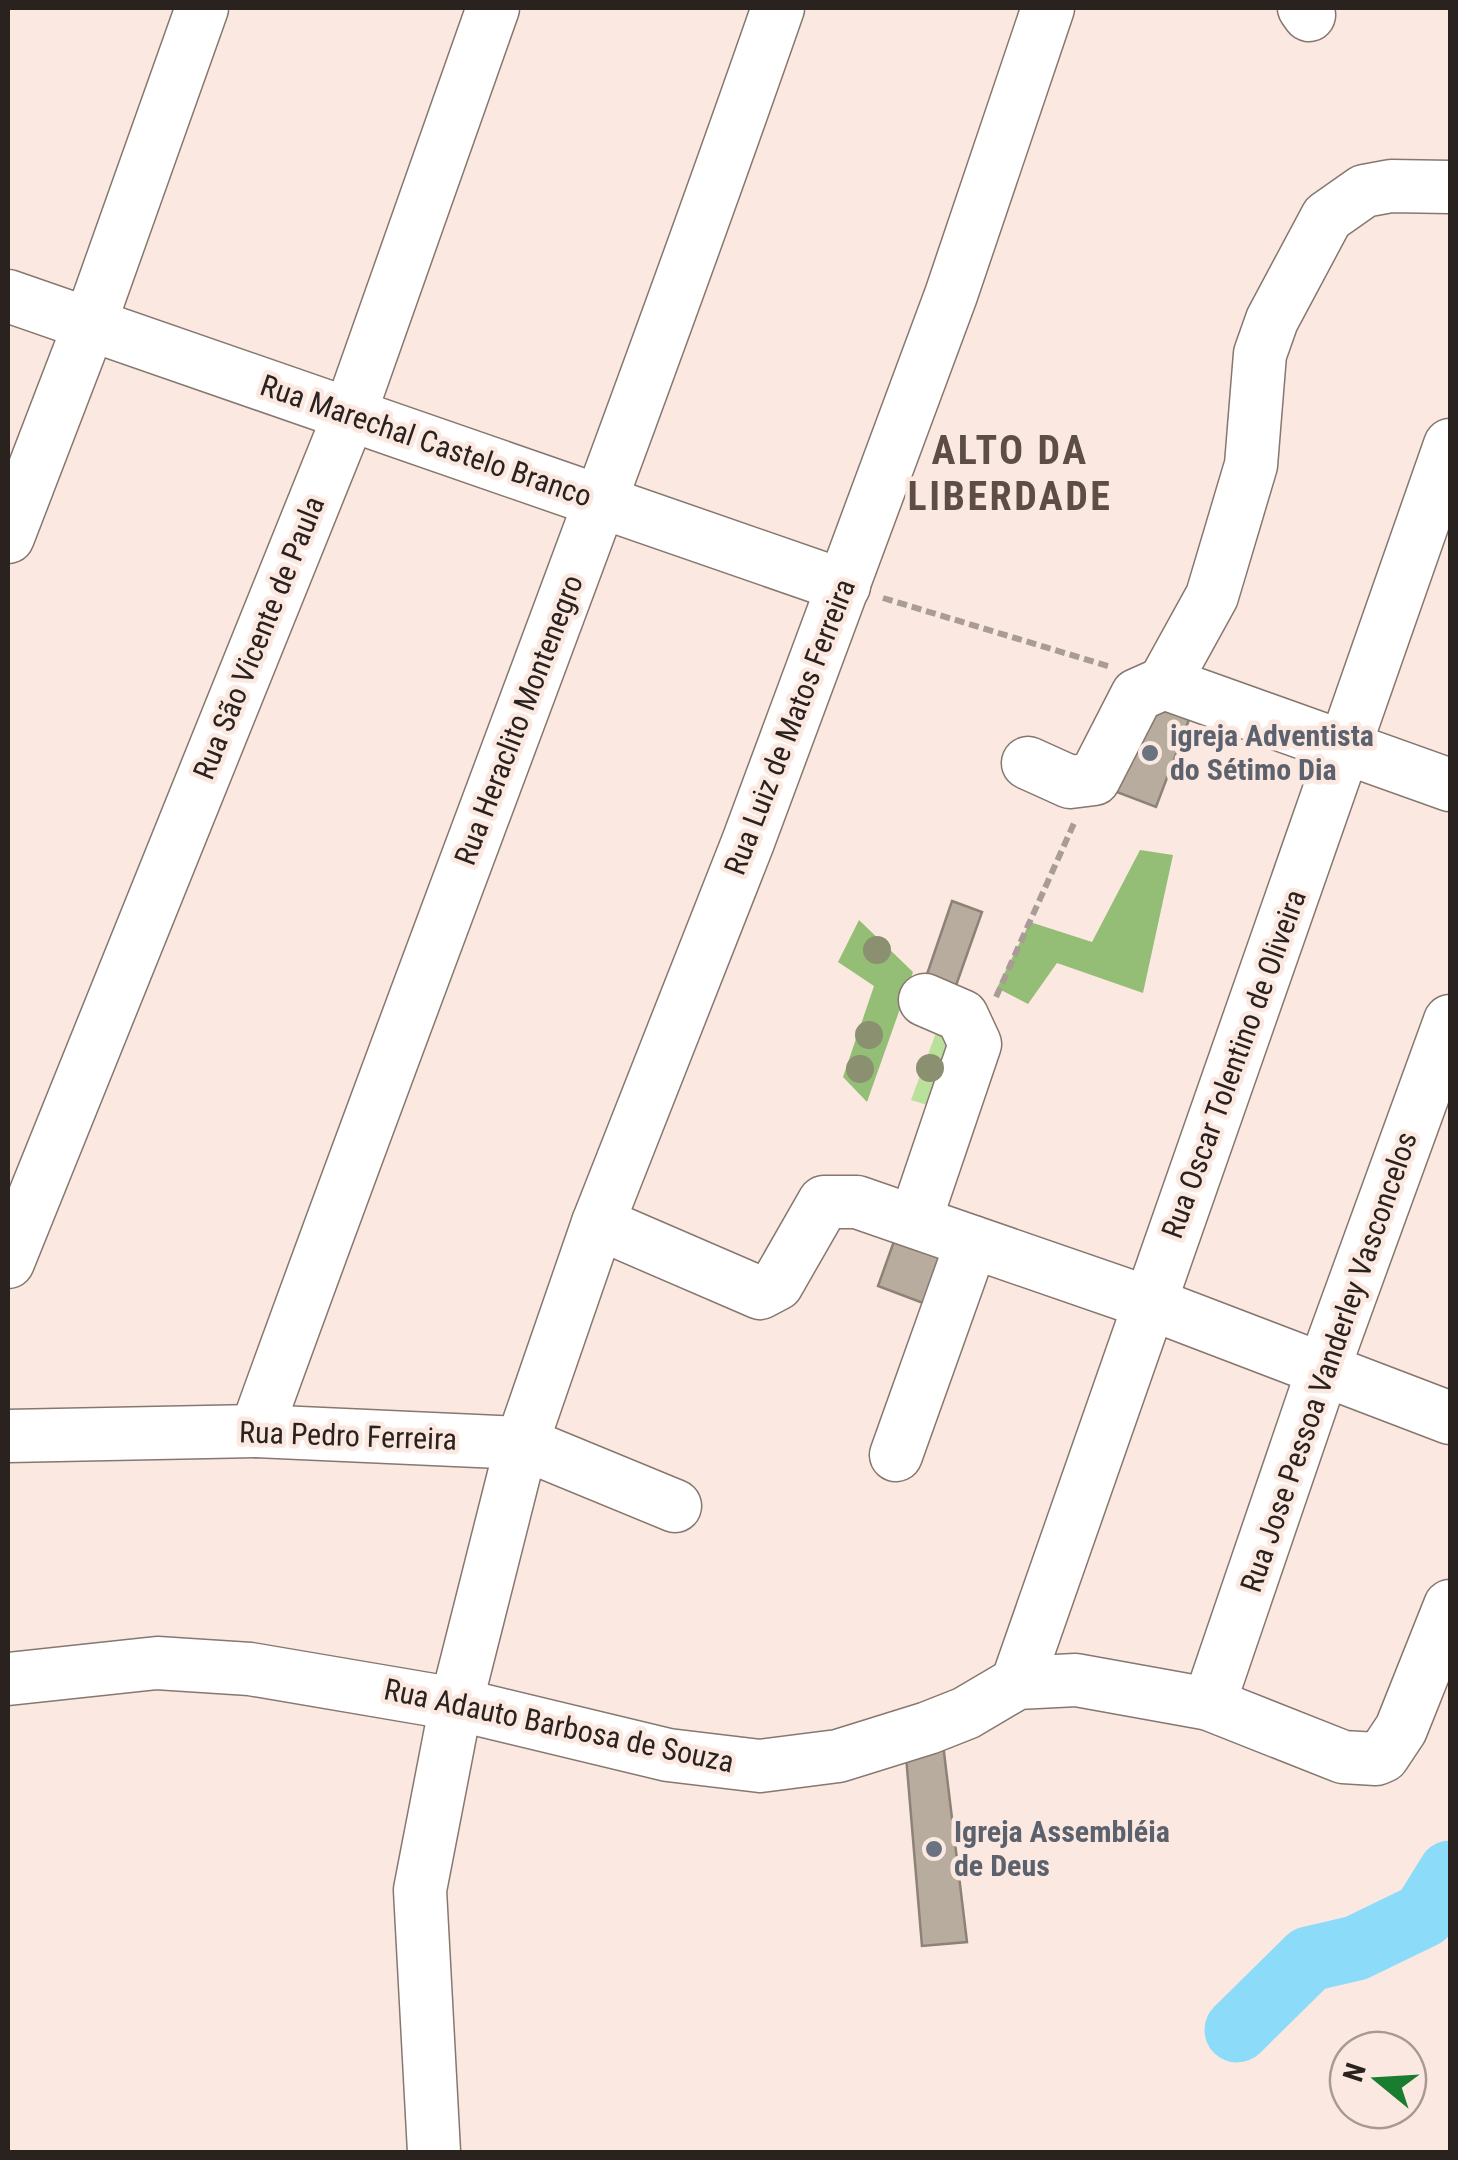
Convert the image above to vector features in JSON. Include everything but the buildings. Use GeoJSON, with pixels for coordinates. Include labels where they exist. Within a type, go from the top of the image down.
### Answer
{"type":"FeatureCollection","features":[{"type":"Feature","properties":{"kind":"street"},"geometry":{"type":"LineString","coordinates":[[8,536],[89,326],[202,8]]}},
{"type":"Feature","properties":{"kind":"street","name":"Rua São Vicente de Paula"},"geometry":{"type":"LineString","coordinates":[[8,1262],[349,416],[493,8]]}},
{"type":"Feature","properties":{"kind":"street","name":"Rua Heraclito Montenegro"},"geometry":{"type":"LineString","coordinates":[[256,1431],[394,1049],[602,501],[778,8]]}},
{"type":"Feature","properties":{"kind":"street","name":"Rua Luiz de Matos Ferreira"},"geometry":{"type":"LineString","coordinates":[[434,2152],[420,1890],[456,1704],[522,1443],[598,1222],[844,586],[951,295],[1048,8]]}},
{"type":"Feature","properties":{"kind":"street"},"geometry":{"type":"LineString","coordinates":[[1028,763],[1070,782],[1094,779],[1137,695],[1164,684],[1212,596],[1230,544],[1251,465],[1260,354],[1272,320],[1327,217],[1364,191],[1450,186]]}},
{"type":"Feature","properties":{"kind":"street","name":"Rua Marechal Castelo Branco"},"geometry":{"type":"LineString","coordinates":[[8,296],[844,586]]}},
{"type":"Feature","properties":{"kind":"street","name":"Rua Oscar Tolentino de Oliveira"},"geometry":{"type":"LineString","coordinates":[[1018,1683],[1450,445]]}},
{"type":"Feature","properties":{"kind":"street"},"geometry":{"type":"LineString","coordinates":[[1164,684],[1450,785]]}},
{"type":"Feature","properties":{"kind":"street"},"geometry":{"type":"LineString","coordinates":[[915,1221],[975,1044],[962,1016],[925,1000]]}},
{"type":"Feature","properties":{"kind":"street","name":"Rua Jose Pessoa Vanderley Vasconcelos"},"geometry":{"type":"LineString","coordinates":[[1209,1704],[1322,1370],[1450,1021]]}},
{"type":"Feature","properties":{"kind":"street"},"geometry":{"type":"LineString","coordinates":[[598,1222],[760,1293],[776,1284],[824,1202],[857,1202],[1149,1304],[1450,1418]]}},
{"type":"Feature","properties":{"kind":"street"},"geometry":{"type":"LineString","coordinates":[[896,1455],[972,1242]]}},
{"type":"Feature","properties":{"kind":"street","name":"Rua Pedro Ferreira"},"geometry":{"type":"LineString","coordinates":[[8,1436],[256,1431],[522,1443],[676,1506]]}},
{"type":"Feature","properties":{"kind":"street","name":"Rua Adauto Barbosa de Souza"},"geometry":{"type":"LineString","coordinates":[[8,1680],[157,1663],[268,1672],[456,1704],[668,1755],[760,1766],[838,1756],[966,1712],[1018,1683],[1063,1680],[1117,1684],[1209,1704],[1343,1757],[1383,1756],[1401,1729],[1450,1606]]}},
{"type":"Feature","properties":{"kind":"path"},"geometry":{"type":"LineString","coordinates":[[844,586],[1164,684]]}},
{"type":"Feature","properties":{"kind":"path"},"geometry":{"type":"LineString","coordinates":[[975,1044],[1094,779]]}},
{"type":"Feature","properties":{"kind":"green space"},"geometry":{"type":"Polygon","coordinates":[[[1140,850],[1173,855],[1143,993],[1057,963],[1028,1004],[997,988],[1030,922],[1092,942],[1140,850]]]}},
{"type":"Feature","properties":{"kind":"green space"},"geometry":{"type":"Polygon","coordinates":[[[859,920],[913,972],[867,1102],[843,1077],[874,986],[838,962],[859,920]]]}},
{"type":"Feature","properties":{"kind":"green space"},"geometry":{"type":"Polygon","coordinates":[[[940,1022],[971,1045],[947,1111],[911,1100],[940,1022]]]}},
{"type":"Feature","properties":{"kind":"waterway"},"geometry":{"type":"LineString","coordinates":[[1237,2030],[1309,1959],[1356,1948],[1424,1915],[1450,1873]]}},
{"type":"Feature","properties":{"kind":"place","name":"igreja Adventista do Sétimo Dia"},"geometry":{"type":"Point","coordinates":[1150,753]}},
{"type":"Feature","properties":{"kind":"place","name":"Igreja Assembléia de Deus"},"geometry":{"type":"Point","coordinates":[934,1849]}},
{"type":"Feature","properties":{"kind":"district","name":"ALTO DA LIBERDADE"},"geometry":{"type":"Point","coordinates":[1010,473]}}]}
